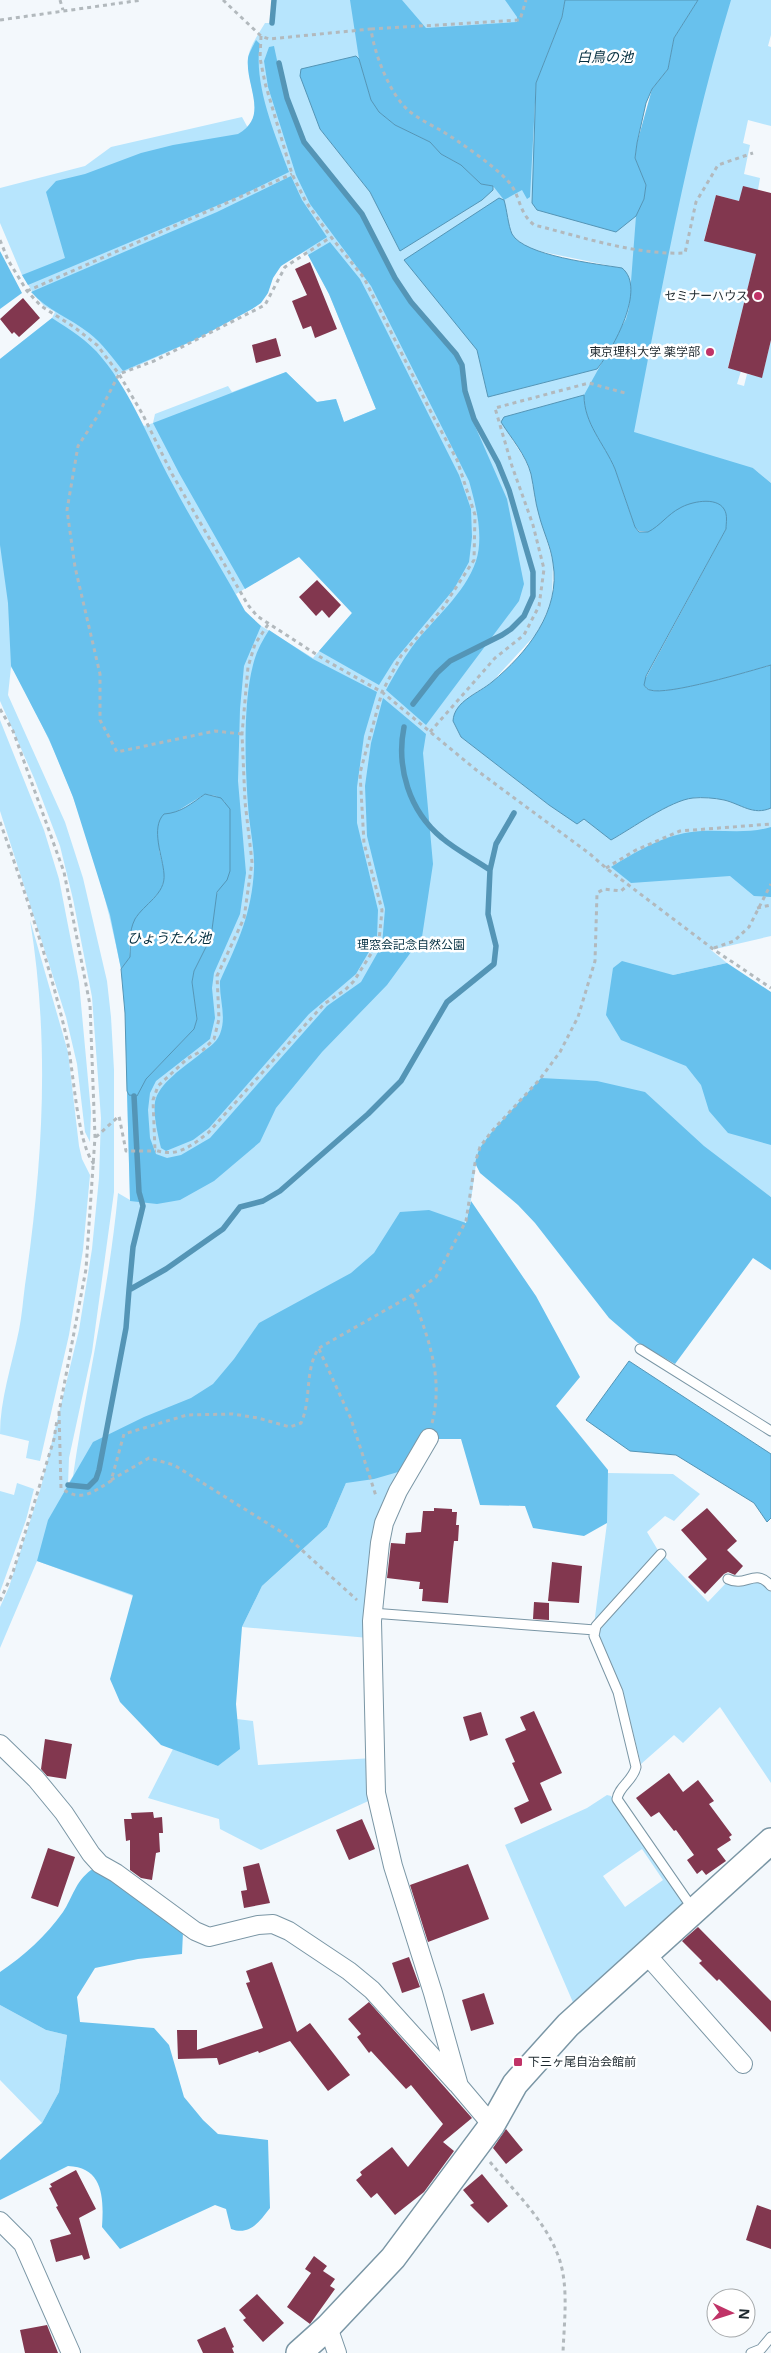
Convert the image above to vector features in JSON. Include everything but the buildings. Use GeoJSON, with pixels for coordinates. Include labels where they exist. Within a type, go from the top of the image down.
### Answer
{"type":"FeatureCollection","features":[{"type":"Feature","properties":{"kind":"street"},"geometry":{"type":"LineString","coordinates":[[429,1438],[398,1492],[383,1529],[372,1613],[376,1793],[393,1866],[436,2002],[459,2086]]}},
{"type":"Feature","properties":{"kind":"street"},"geometry":{"type":"LineString","coordinates":[[0,1744],[48,1793],[100,1864],[116,1873],[195,1931],[209,1937],[242,1931],[258,1925],[273,1924],[289,1931],[349,1971],[372,1990],[459,2086],[492,2126]]}},
{"type":"Feature","properties":{"kind":"street"},"geometry":{"type":"LineString","coordinates":[[299,2353],[328,2327],[392,2258],[492,2126],[515,2084],[538,2055],[568,2025],[771,1841]]}},
{"type":"Feature","properties":{"kind":"street"},"geometry":{"type":"LineString","coordinates":[[646,1954],[743,2064]]}},
{"type":"Feature","properties":{"kind":"street"},"geometry":{"type":"LineString","coordinates":[[0,2221],[23,2244],[71,2353]]}},
{"type":"Feature","properties":{"kind":"street"},"geometry":{"type":"LineString","coordinates":[[328,2327],[337,2353]]}},
{"type":"Feature","properties":{"kind":"lane"},"geometry":{"type":"LineString","coordinates":[[640,1349],[771,1431]]}},
{"type":"Feature","properties":{"kind":"lane"},"geometry":{"type":"LineString","coordinates":[[661,1554],[595,1630],[594,1636],[618,1692],[636,1768],[632,1778],[618,1792],[617,1799],[694,1911]]}},
{"type":"Feature","properties":{"kind":"lane"},"geometry":{"type":"LineString","coordinates":[[728,1579],[737,1582],[756,1576],[765,1578],[771,1586]]}},
{"type":"Feature","properties":{"kind":"lane"},"geometry":{"type":"LineString","coordinates":[[372,1613],[595,1630]]}},
{"type":"Feature","properties":{"kind":"lane"},"geometry":{"type":"LineString","coordinates":[[751,2353],[761,2348],[771,2336]]}},
{"type":"Feature","properties":{"kind":"path"},"geometry":{"type":"LineString","coordinates":[[60,0],[63,10]]}},
{"type":"Feature","properties":{"kind":"path"},"geometry":{"type":"LineString","coordinates":[[0,20],[142,0]]}},
{"type":"Feature","properties":{"kind":"path"},"geometry":{"type":"LineString","coordinates":[[223,0],[261,36],[269,39],[371,29],[520,20],[526,0]]}},
{"type":"Feature","properties":{"kind":"path"},"geometry":{"type":"LineString","coordinates":[[371,29],[376,52],[399,100],[409,111],[445,133],[507,180],[517,193],[525,217],[534,225],[640,251],[661,254],[685,253],[696,202],[718,165],[753,153]]}},
{"type":"Feature","properties":{"kind":"path"},"geometry":{"type":"LineString","coordinates":[[96,1137],[119,1116],[126,1150],[159,1151],[168,1154],[190,1147],[208,1133],[324,1004],[345,990],[354,981],[379,941],[382,910],[364,843],[360,773],[382,692],[401,656],[442,609],[474,560],[475,515],[457,460],[364,278],[306,202],[292,174],[265,83],[260,58],[261,36]]}},
{"type":"Feature","properties":{"kind":"path"},"geometry":{"type":"LineString","coordinates":[[26,291],[292,174]]}},
{"type":"Feature","properties":{"kind":"path"},"geometry":{"type":"LineString","coordinates":[[242,734],[215,731],[117,752],[100,720],[100,674],[76,567],[67,510],[78,446],[97,417],[119,374],[154,361],[265,305],[285,267],[331,237]]}},
{"type":"Feature","properties":{"kind":"path"},"geometry":{"type":"LineString","coordinates":[[0,240],[8,260],[26,291],[42,306],[97,345],[119,374],[143,415],[172,474],[248,606],[257,616],[324,660],[382,692],[475,769],[590,854],[713,949],[771,988]]}},
{"type":"Feature","properties":{"kind":"path"},"geometry":{"type":"LineString","coordinates":[[430,732],[495,658],[524,636],[539,606],[544,570],[533,525],[512,466],[495,408],[589,383],[625,393]]}},
{"type":"Feature","properties":{"kind":"path"},"geometry":{"type":"LineString","coordinates":[[159,1151],[155,1150],[153,1100],[158,1086],[187,1059],[203,1050],[214,1040],[219,1019],[217,976],[244,918],[252,862],[245,802],[242,734],[248,667],[256,644],[268,623]]}},
{"type":"Feature","properties":{"kind":"path"},"geometry":{"type":"LineString","coordinates":[[0,709],[13,731],[64,872],[90,1005],[96,1137],[86,1269],[54,1439],[13,1572],[0,1601]]}},
{"type":"Feature","properties":{"kind":"path"},"geometry":{"type":"LineString","coordinates":[[0,822],[40,946],[66,1035],[84,1145],[94,1164]]}},
{"type":"Feature","properties":{"kind":"path"},"geometry":{"type":"LineString","coordinates":[[606,868],[636,850],[680,831],[771,824]]}},
{"type":"Feature","properties":{"kind":"path"},"geometry":{"type":"LineString","coordinates":[[713,949],[734,941],[749,927],[757,908],[771,884]]}},
{"type":"Feature","properties":{"kind":"path"},"geometry":{"type":"LineString","coordinates":[[111,1481],[124,1434],[159,1422],[188,1415],[233,1414],[258,1418],[290,1427],[301,1422],[306,1412],[312,1358],[319,1348],[412,1295],[436,1277],[462,1232],[469,1211],[475,1163],[480,1148],[491,1132],[540,1079],[560,1052],[578,1017],[595,961],[597,893],[604,889],[621,891],[628,885]]}},
{"type":"Feature","properties":{"kind":"path"},"geometry":{"type":"LineString","coordinates":[[757,908],[771,905]]}},
{"type":"Feature","properties":{"kind":"path"},"geometry":{"type":"LineString","coordinates":[[412,1295],[427,1333],[436,1367],[437,1390],[429,1438]]}},
{"type":"Feature","properties":{"kind":"path"},"geometry":{"type":"LineString","coordinates":[[319,1348],[351,1419],[378,1502],[383,1529]]}},
{"type":"Feature","properties":{"kind":"path"},"geometry":{"type":"LineString","coordinates":[[59,1412],[61,1488],[70,1495],[87,1496],[149,1458],[174,1465],[283,1533],[372,1613]]}},
{"type":"Feature","properties":{"kind":"path"},"geometry":{"type":"LineString","coordinates":[[477,2146],[541,2225],[551,2240],[559,2258],[564,2301],[563,2353]]}},
{"type":"Feature","properties":{"kind":"green space","name":"理窓会記念自然公園"},"geometry":{"type":"Polygon","coordinates":[[[275,0],[565,0],[543,61],[616,232],[668,69],[698,0],[771,0],[771,35],[768,46],[771,47],[771,126],[748,120],[743,143],[750,145],[744,174],[760,178],[758,190],[739,201],[716,195],[704,240],[757,251],[728,367],[741,371],[737,384],[744,386],[747,374],[762,377],[771,340],[771,483],[753,468],[726,529],[501,422],[524,458],[531,473],[535,500],[553,562],[552,601],[537,633],[491,683],[467,698],[453,721],[461,737],[549,805],[584,819],[611,840],[663,809],[693,798],[724,800],[758,811],[771,808],[771,936],[711,950],[727,963],[673,975],[771,1097],[771,1197],[765,1193],[479,1149],[471,1202],[461,1233],[433,1392],[389,1501],[369,1638],[242,1627],[262,1586],[327,1527],[346,1483],[355,1417],[133,1596],[37,1561],[0,1648],[0,1607],[9,1587],[41,1487],[79,1330],[92,1249],[99,1178],[101,1118],[92,997],[73,899],[60,846],[34,778],[0,701],[0,359],[52,318],[55,312],[44,306],[35,296],[22,275],[0,223],[0,188],[85,166],[111,147],[242,117],[248,128],[253,121],[255,104],[248,67],[249,54],[265,23],[273,23],[275,0]],[[359,59],[320,129],[370,192],[400,251],[359,59]],[[512,235],[477,350],[488,397],[621,268],[543,252],[524,246],[512,235]],[[306,251],[289,260],[277,271],[267,293],[259,304],[252,309],[197,339],[115,376],[144,426],[153,423],[155,414],[228,386],[232,392],[286,372],[317,402],[336,399],[344,422],[376,409],[329,294],[306,251]],[[299,556],[236,594],[253,621],[313,658],[352,613],[299,556]],[[11,667],[8,695],[65,822],[83,878],[107,981],[114,1070],[114,1192],[92,1352],[69,1458],[68,1484],[73,1476],[109,1265],[118,1193],[130,1200],[127,1091],[129,1095],[230,854],[121,969],[97,869],[76,804],[49,741],[11,667]]]}},
{"type":"Feature","properties":{"kind":"green space"},"geometry":{"type":"Polygon","coordinates":[[[350,0],[402,0],[426,28],[517,22],[517,17],[505,0],[565,0],[562,17],[536,83],[530,197],[527,199],[522,190],[504,200],[493,186],[481,184],[461,165],[441,154],[430,142],[395,125],[379,112],[371,100],[359,59],[350,0]]]}},
{"type":"Feature","properties":{"kind":"green space"},"geometry":{"type":"Polygon","coordinates":[[[698,0],[731,0],[689,160],[634,432],[753,468],[771,483],[771,665],[709,682],[659,691],[647,689],[644,681],[726,529],[726,516],[648,532],[639,531],[635,527],[611,460],[587,415],[584,395],[626,319],[629,308],[636,216],[644,199],[646,185],[635,158],[637,143],[652,89],[668,69],[674,38],[698,0]]]}},
{"type":"Feature","properties":{"kind":"green space"},"geometry":{"type":"Polygon","coordinates":[[[256,40],[260,44],[259,59],[262,92],[289,172],[240,196],[28,285],[22,275],[65,258],[46,192],[56,181],[85,174],[141,153],[173,145],[238,134],[247,127],[253,118],[254,109],[248,58],[256,40]]]}},
{"type":"Feature","properties":{"kind":"green space"},"geometry":{"type":"Polygon","coordinates":[[[274,46],[285,98],[303,144],[361,216],[394,279],[410,302],[457,358],[462,371],[475,426],[507,499],[524,584],[519,601],[426,725],[386,690],[412,647],[448,606],[471,573],[476,561],[479,541],[474,501],[469,481],[371,286],[310,204],[296,175],[268,87],[264,61],[269,47],[274,46]]]}},
{"type":"Feature","properties":{"kind":"green space"},"geometry":{"type":"Polygon","coordinates":[[[291,176],[302,200],[327,237],[281,266],[261,303],[197,339],[123,371],[94,337],[44,304],[31,292],[217,212],[291,176]]]}},
{"type":"Feature","properties":{"kind":"green space"},"geometry":{"type":"Polygon","coordinates":[[[330,242],[360,279],[459,475],[471,509],[472,537],[469,562],[454,589],[394,661],[379,685],[319,651],[352,613],[299,557],[245,589],[153,423],[286,372],[317,402],[336,399],[344,422],[376,409],[329,294],[308,255],[330,242]]]}},
{"type":"Feature","properties":{"kind":"green space"},"geometry":{"type":"Polygon","coordinates":[[[0,251],[22,293],[0,309],[0,251]]]}},
{"type":"Feature","properties":{"kind":"green space"},"geometry":{"type":"Polygon","coordinates":[[[52,318],[91,346],[113,372],[132,403],[181,499],[245,611],[261,626],[244,666],[240,709],[238,781],[246,873],[240,914],[214,973],[212,988],[215,1018],[210,1039],[156,1081],[150,1093],[148,1110],[150,1138],[156,1154],[167,1158],[181,1155],[210,1138],[327,1006],[361,982],[382,945],[385,909],[367,836],[365,786],[371,743],[383,698],[426,734],[423,753],[433,864],[422,937],[387,985],[322,1052],[276,1108],[260,1142],[214,1181],[180,1200],[157,1204],[130,1201],[127,1091],[129,1095],[137,1095],[146,1079],[194,1029],[197,1019],[192,982],[194,971],[211,937],[216,897],[230,854],[225,802],[216,796],[205,794],[174,813],[159,827],[159,850],[165,875],[163,883],[161,890],[136,917],[129,939],[130,957],[121,969],[110,915],[73,797],[49,739],[11,666],[8,603],[0,545],[0,359],[52,318]]]}},
{"type":"Feature","properties":{"kind":"green space"},"geometry":{"type":"Polygon","coordinates":[[[269,630],[313,659],[377,692],[364,736],[357,787],[357,823],[378,910],[377,938],[356,974],[309,1014],[209,1128],[193,1140],[166,1151],[161,1148],[156,1125],[155,1102],[157,1095],[173,1076],[211,1046],[220,1034],[223,1014],[220,981],[243,927],[253,885],[253,845],[247,789],[246,715],[254,660],[269,630]]]}},
{"type":"Feature","properties":{"kind":"green space"},"geometry":{"type":"Polygon","coordinates":[[[0,720],[44,830],[59,879],[79,982],[91,1112],[90,1142],[85,1132],[77,1064],[66,1017],[0,811],[0,720]]]}},
{"type":"Feature","properties":{"kind":"green space"},"geometry":{"type":"Polygon","coordinates":[[[771,827],[771,897],[754,896],[730,876],[631,883],[611,867],[643,848],[666,838],[690,832],[754,830],[771,827]]]}},
{"type":"Feature","properties":{"kind":"green space"},"geometry":{"type":"Polygon","coordinates":[[[30,920],[68,1052],[79,1146],[82,1159],[90,1175],[83,1250],[69,1335],[40,1461],[26,1458],[29,1441],[0,1434],[4,1395],[21,1319],[40,1148],[42,1057],[40,1011],[30,920]]]}},
{"type":"Feature","properties":{"kind":"green space"},"geometry":{"type":"Polygon","coordinates":[[[622,961],[673,975],[727,963],[771,992],[771,1145],[728,1133],[709,1111],[701,1085],[686,1066],[621,1040],[606,1015],[613,968],[622,961]]]}},
{"type":"Feature","properties":{"kind":"green space"},"geometry":{"type":"Polygon","coordinates":[[[541,1078],[597,1081],[645,1092],[704,1146],[771,1197],[771,1270],[753,1258],[675,1364],[638,1343],[609,1318],[535,1223],[518,1205],[480,1173],[475,1163],[479,1149],[491,1133],[541,1078]]]}},
{"type":"Feature","properties":{"kind":"green space"},"geometry":{"type":"Polygon","coordinates":[[[471,1201],[536,1296],[580,1377],[556,1406],[608,1470],[607,1523],[584,1536],[533,1528],[525,1506],[480,1505],[461,1439],[424,1439],[405,1470],[374,1479],[346,1483],[327,1527],[262,1586],[242,1627],[236,1704],[240,1749],[218,1766],[161,1745],[120,1702],[110,1679],[133,1595],[37,1561],[48,1520],[93,1442],[144,1417],[191,1398],[213,1384],[234,1359],[259,1323],[351,1273],[374,1253],[400,1212],[429,1210],[466,1223],[471,1201]]]}},
{"type":"Feature","properties":{"kind":"green space"},"geometry":{"type":"Polygon","coordinates":[[[607,1473],[673,1474],[700,1494],[674,1521],[665,1516],[647,1532],[659,1552],[594,1625],[607,1523],[607,1473]]]}},
{"type":"Feature","properties":{"kind":"green space"},"geometry":{"type":"Polygon","coordinates":[[[17,1483],[34,1489],[26,1520],[0,1592],[0,1491],[14,1495],[17,1483]]]}},
{"type":"Feature","properties":{"kind":"green space"},"geometry":{"type":"Polygon","coordinates":[[[664,1556],[708,1602],[727,1582],[738,1587],[759,1581],[771,1592],[771,1783],[720,1707],[683,1743],[674,1735],[641,1764],[623,1693],[597,1634],[598,1629],[664,1556]]]}},
{"type":"Feature","properties":{"kind":"green space"},"geometry":{"type":"Polygon","coordinates":[[[237,1719],[253,1721],[258,1765],[373,1758],[375,1798],[261,1850],[220,1829],[219,1819],[148,1798],[173,1749],[218,1766],[239,1749],[237,1719]]]}},
{"type":"Feature","properties":{"kind":"green space"},"geometry":{"type":"Polygon","coordinates":[[[607,1795],[611,1796],[683,1898],[682,1906],[575,2007],[505,1845],[587,1808],[607,1795]],[[642,1849],[603,1876],[625,1907],[663,1880],[642,1849]]]}},
{"type":"Feature","properties":{"kind":"green space"},"geometry":{"type":"Polygon","coordinates":[[[91,1870],[102,1871],[183,1932],[182,1954],[138,1959],[95,1968],[77,1997],[80,2022],[154,2028],[169,2045],[184,2097],[203,2120],[218,2134],[268,2140],[270,2208],[258,2223],[249,2229],[238,2231],[231,2229],[226,2209],[215,2205],[120,2249],[102,2227],[101,2195],[95,2178],[80,2168],[68,2166],[0,2200],[0,2160],[42,2123],[59,2092],[67,2035],[46,2030],[0,2005],[0,1972],[18,1959],[42,1937],[63,1912],[81,1880],[91,1870]]]}},
{"type":"Feature","properties":{"kind":"green space"},"geometry":{"type":"Polygon","coordinates":[[[0,2005],[46,2030],[67,2035],[59,2092],[42,2123],[0,2080],[0,2005]]]}},
{"type":"Feature","properties":{"kind":"water","name":"白鳥の池"},"geometry":{"type":"Polygon","coordinates":[[[565,0],[698,0],[674,38],[668,69],[652,89],[646,103],[635,158],[646,185],[644,199],[636,216],[616,232],[537,210],[532,203],[536,83],[562,17],[565,0]]]}},
{"type":"Feature","properties":{"kind":"water"},"geometry":{"type":"Polygon","coordinates":[[[356,56],[359,59],[371,100],[379,112],[395,125],[430,142],[441,154],[461,165],[481,184],[493,186],[493,190],[482,200],[400,251],[370,192],[320,129],[300,76],[301,69],[356,56]]]}},
{"type":"Feature","properties":{"kind":"water"},"geometry":{"type":"Polygon","coordinates":[[[499,198],[504,200],[512,234],[519,242],[562,258],[622,268],[629,277],[631,289],[625,318],[619,334],[597,369],[488,397],[477,350],[404,260],[499,198]]]}},
{"type":"Feature","properties":{"kind":"water"},"geometry":{"type":"Polygon","coordinates":[[[584,395],[587,415],[615,469],[635,527],[639,532],[648,532],[684,506],[696,502],[709,501],[720,505],[725,511],[726,529],[646,676],[644,685],[650,690],[673,689],[709,682],[771,665],[771,808],[758,811],[724,800],[693,798],[663,809],[611,840],[584,819],[577,824],[549,805],[461,737],[453,721],[454,714],[462,703],[505,671],[529,644],[539,630],[552,598],[554,581],[551,551],[538,510],[529,467],[501,422],[504,417],[584,395]]]}},
{"type":"Feature","properties":{"kind":"water","name":"ひょうたん池"},"geometry":{"type":"Polygon","coordinates":[[[205,794],[221,798],[230,809],[230,871],[227,880],[217,892],[211,937],[194,971],[192,982],[197,1019],[194,1029],[146,1079],[137,1096],[129,1095],[127,1091],[125,1013],[121,969],[130,957],[131,933],[135,919],[158,893],[164,881],[158,843],[160,820],[164,814],[181,810],[205,794]]]}},
{"type":"Feature","properties":{"kind":"water"},"geometry":{"type":"Polygon","coordinates":[[[629,1361],[771,1454],[771,1518],[767,1522],[754,1503],[676,1455],[630,1451],[586,1420],[629,1361]]]}},
{"type":"Feature","properties":{"kind":"waterway"},"geometry":{"type":"LineString","coordinates":[[272,23],[274,0]]}},
{"type":"Feature","properties":{"kind":"waterway"},"geometry":{"type":"LineString","coordinates":[[279,63],[287,98],[304,142],[362,214],[395,278],[411,302],[456,354],[462,365],[465,391],[474,419],[498,463],[509,490],[533,572],[533,596],[524,616],[502,635],[450,661],[437,673],[413,704]]}},
{"type":"Feature","properties":{"kind":"waterway"},"geometry":{"type":"LineString","coordinates":[[68,1485],[88,1487],[96,1479],[99,1470],[126,1328],[129,1290],[166,1269],[223,1229],[240,1207],[263,1201],[280,1191],[368,1114],[401,1081],[447,1002],[494,964],[496,946],[488,914],[490,870],[442,838],[421,815],[413,802],[404,773],[402,757],[404,727]]}},
{"type":"Feature","properties":{"kind":"waterway"},"geometry":{"type":"LineString","coordinates":[[490,870],[496,844],[514,813]]}},
{"type":"Feature","properties":{"kind":"waterway"},"geometry":{"type":"LineString","coordinates":[[129,1290],[133,1247],[143,1206],[139,1192],[134,1096]]}},
{"type":"Feature","properties":{"kind":"place","name":"セミナーハウス"},"geometry":{"type":"Point","coordinates":[758,296]}},
{"type":"Feature","properties":{"kind":"place","name":"東京理科大学 薬学部"},"geometry":{"type":"Point","coordinates":[710,352]}},
{"type":"Feature","properties":{"kind":"place","name":"下三ヶ尾自治会館前"},"geometry":{"type":"Point","coordinates":[518,2062]}}]}
